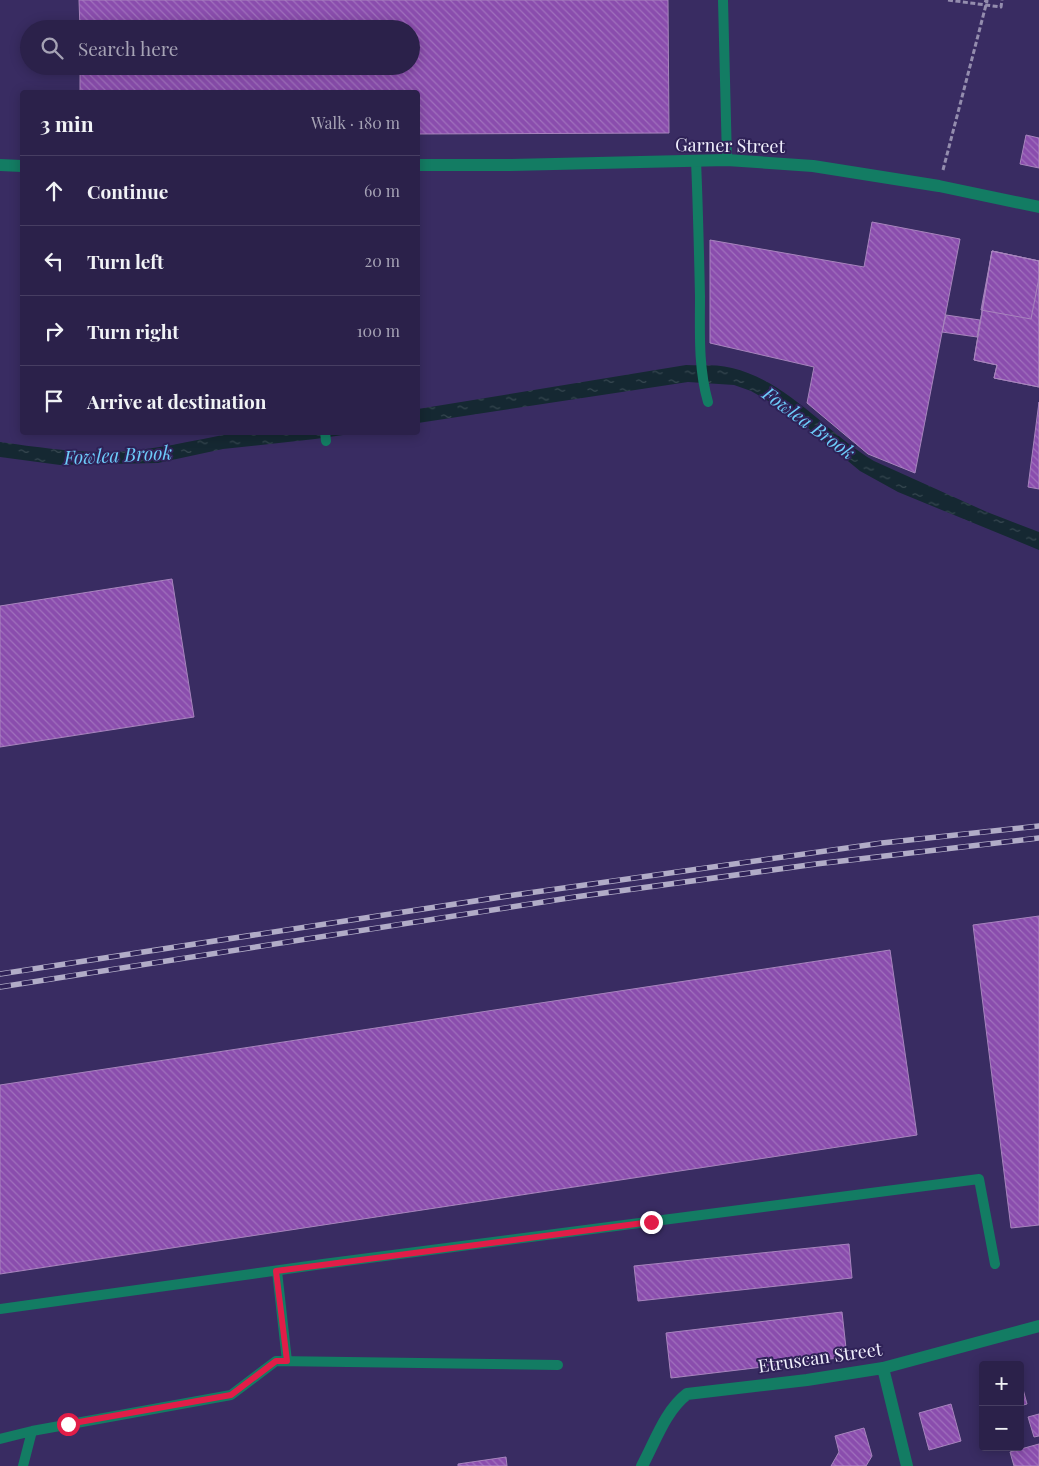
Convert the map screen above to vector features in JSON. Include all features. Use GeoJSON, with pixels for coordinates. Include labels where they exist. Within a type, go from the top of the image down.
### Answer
{"type":"FeatureCollection","features":[{"type":"Feature","properties":{"kind":"street","name":"Garner Street"},"geometry":{"type":"LineString","coordinates":[[420,165],[727,160],[813,166],[938,186],[1039,206]]}},
{"type":"Feature","properties":{"kind":"street"},"geometry":{"type":"LineString","coordinates":[[0,165],[20,166]]}},
{"type":"Feature","properties":{"kind":"street","name":"Etruscan Street"},"geometry":{"type":"LineString","coordinates":[[642,1466],[672,1410],[687,1394],[807,1380],[883,1368],[1039,1326]]}},
{"type":"Feature","properties":{"kind":"street"},"geometry":{"type":"LineString","coordinates":[[883,1368],[907,1466]]}},
{"type":"Feature","properties":{"kind":"lane"},"geometry":{"type":"LineString","coordinates":[[723,0],[727,160]]}},
{"type":"Feature","properties":{"kind":"lane"},"geometry":{"type":"LineString","coordinates":[[696,162],[699,214],[700,358],[703,387],[708,402]]}},
{"type":"Feature","properties":{"kind":"lane"},"geometry":{"type":"LineString","coordinates":[[0,1309],[979,1179],[995,1264]]}},
{"type":"Feature","properties":{"kind":"lane"},"geometry":{"type":"LineString","coordinates":[[276,1271],[287,1361]]}},
{"type":"Feature","properties":{"kind":"lane"},"geometry":{"type":"LineString","coordinates":[[0,1439],[32,1431],[231,1395],[276,1361],[558,1365]]}},
{"type":"Feature","properties":{"kind":"lane"},"geometry":{"type":"LineString","coordinates":[[23,1466],[32,1431]]}},
{"type":"Feature","properties":{"kind":"path"},"geometry":{"type":"LineString","coordinates":[[948,0],[1000,7],[1002,0]]}},
{"type":"Feature","properties":{"kind":"path"},"geometry":{"type":"LineString","coordinates":[[938,186],[986,1],[982,0]]}},
{"type":"Feature","properties":{"kind":"water","name":"Fowlea Brook"},"geometry":{"type":"Polygon","coordinates":[[[686,365],[732,368],[771,384],[874,461],[987,512],[1039,532],[1039,550],[898,492],[860,471],[802,423],[777,406],[751,391],[734,385],[688,382],[420,423],[420,409],[686,365]]]}},
{"type":"Feature","properties":{"kind":"water","name":"Fowlea Brook"},"geometry":{"type":"Polygon","coordinates":[[[224,435],[343,435],[223,449],[158,463],[60,465],[0,457],[0,442],[93,452],[155,448],[224,435]]]}},
{"type":"Feature","properties":{"kind":"building"},"geometry":{"type":"Polygon","coordinates":[[[79,0],[668,0],[669,133],[420,134],[420,90],[80,90],[80,75],[420,75],[420,20],[80,20],[79,0]]]}},
{"type":"Feature","properties":{"kind":"building"},"geometry":{"type":"Polygon","coordinates":[[[1026,135],[1039,138],[1039,168],[1020,164],[1026,135]]]}},
{"type":"Feature","properties":{"kind":"building"},"geometry":{"type":"Polygon","coordinates":[[[872,222],[960,239],[915,473],[868,454],[807,403],[814,367],[710,343],[710,240],[864,267],[872,222]]]}},
{"type":"Feature","properties":{"kind":"building"},"geometry":{"type":"Polygon","coordinates":[[[992,251],[1039,261],[1039,387],[994,378],[997,365],[974,360],[992,251]]]}},
{"type":"Feature","properties":{"kind":"building"},"geometry":{"type":"Polygon","coordinates":[[[992,251],[1039,261],[1039,387],[994,378],[997,365],[974,360],[992,251]]]}},
{"type":"Feature","properties":{"kind":"building"},"geometry":{"type":"Polygon","coordinates":[[[992,251],[1039,261],[1039,278],[1031,319],[981,310],[992,251]]]}},
{"type":"Feature","properties":{"kind":"building"},"geometry":{"type":"Polygon","coordinates":[[[946,315],[980,320],[977,337],[942,332],[946,315]]]}},
{"type":"Feature","properties":{"kind":"building"},"geometry":{"type":"Polygon","coordinates":[[[1039,402],[1039,489],[1028,487],[1039,402]]]}},
{"type":"Feature","properties":{"kind":"building"},"geometry":{"type":"Polygon","coordinates":[[[172,579],[194,717],[0,747],[0,606],[172,579]]]}},
{"type":"Feature","properties":{"kind":"building"},"geometry":{"type":"Polygon","coordinates":[[[1039,916],[1039,1225],[1011,1228],[973,925],[1039,916]]]}},
{"type":"Feature","properties":{"kind":"building"},"geometry":{"type":"Polygon","coordinates":[[[890,950],[917,1135],[0,1274],[0,1085],[890,950]]]}},
{"type":"Feature","properties":{"kind":"building"},"geometry":{"type":"Polygon","coordinates":[[[849,1244],[852,1278],[638,1301],[634,1266],[849,1244]]]}},
{"type":"Feature","properties":{"kind":"building"},"geometry":{"type":"Polygon","coordinates":[[[842,1312],[847,1357],[671,1378],[666,1333],[842,1312]]]}},
{"type":"Feature","properties":{"kind":"building"},"geometry":{"type":"Polygon","coordinates":[[[1024,1393],[1027,1404],[1024,1405],[1024,1393]]]}},
{"type":"Feature","properties":{"kind":"building"},"geometry":{"type":"Polygon","coordinates":[[[951,1404],[961,1441],[929,1450],[919,1413],[951,1404]]]}},
{"type":"Feature","properties":{"kind":"building"},"geometry":{"type":"Polygon","coordinates":[[[1039,1414],[1039,1436],[1034,1437],[1028,1417],[1039,1414]]]}},
{"type":"Feature","properties":{"kind":"building"},"geometry":{"type":"Polygon","coordinates":[[[864,1428],[872,1456],[866,1466],[831,1466],[839,1452],[835,1436],[864,1428]]]}},
{"type":"Feature","properties":{"kind":"building"},"geometry":{"type":"Polygon","coordinates":[[[1039,1444],[1039,1466],[1014,1466],[1010,1452],[1024,1451],[1024,1448],[1039,1444]]]}},
{"type":"Feature","properties":{"kind":"building"},"geometry":{"type":"Polygon","coordinates":[[[506,1457],[507,1466],[458,1466],[458,1464],[506,1457]]]}},
{"type":"Feature","properties":{"kind":"railway"},"geometry":{"type":"LineString","coordinates":[[0,974],[514,895],[882,843],[1039,826]]}},
{"type":"Feature","properties":{"kind":"railway"},"geometry":{"type":"LineString","coordinates":[[0,987],[575,897],[816,864],[1039,838]]}},
{"type":"Feature","properties":{"kind":"route"},"geometry":{"type":"LineString","coordinates":[[68,1424],[231,1395],[276,1361],[287,1361],[276,1271],[651,1222]]}}]}
